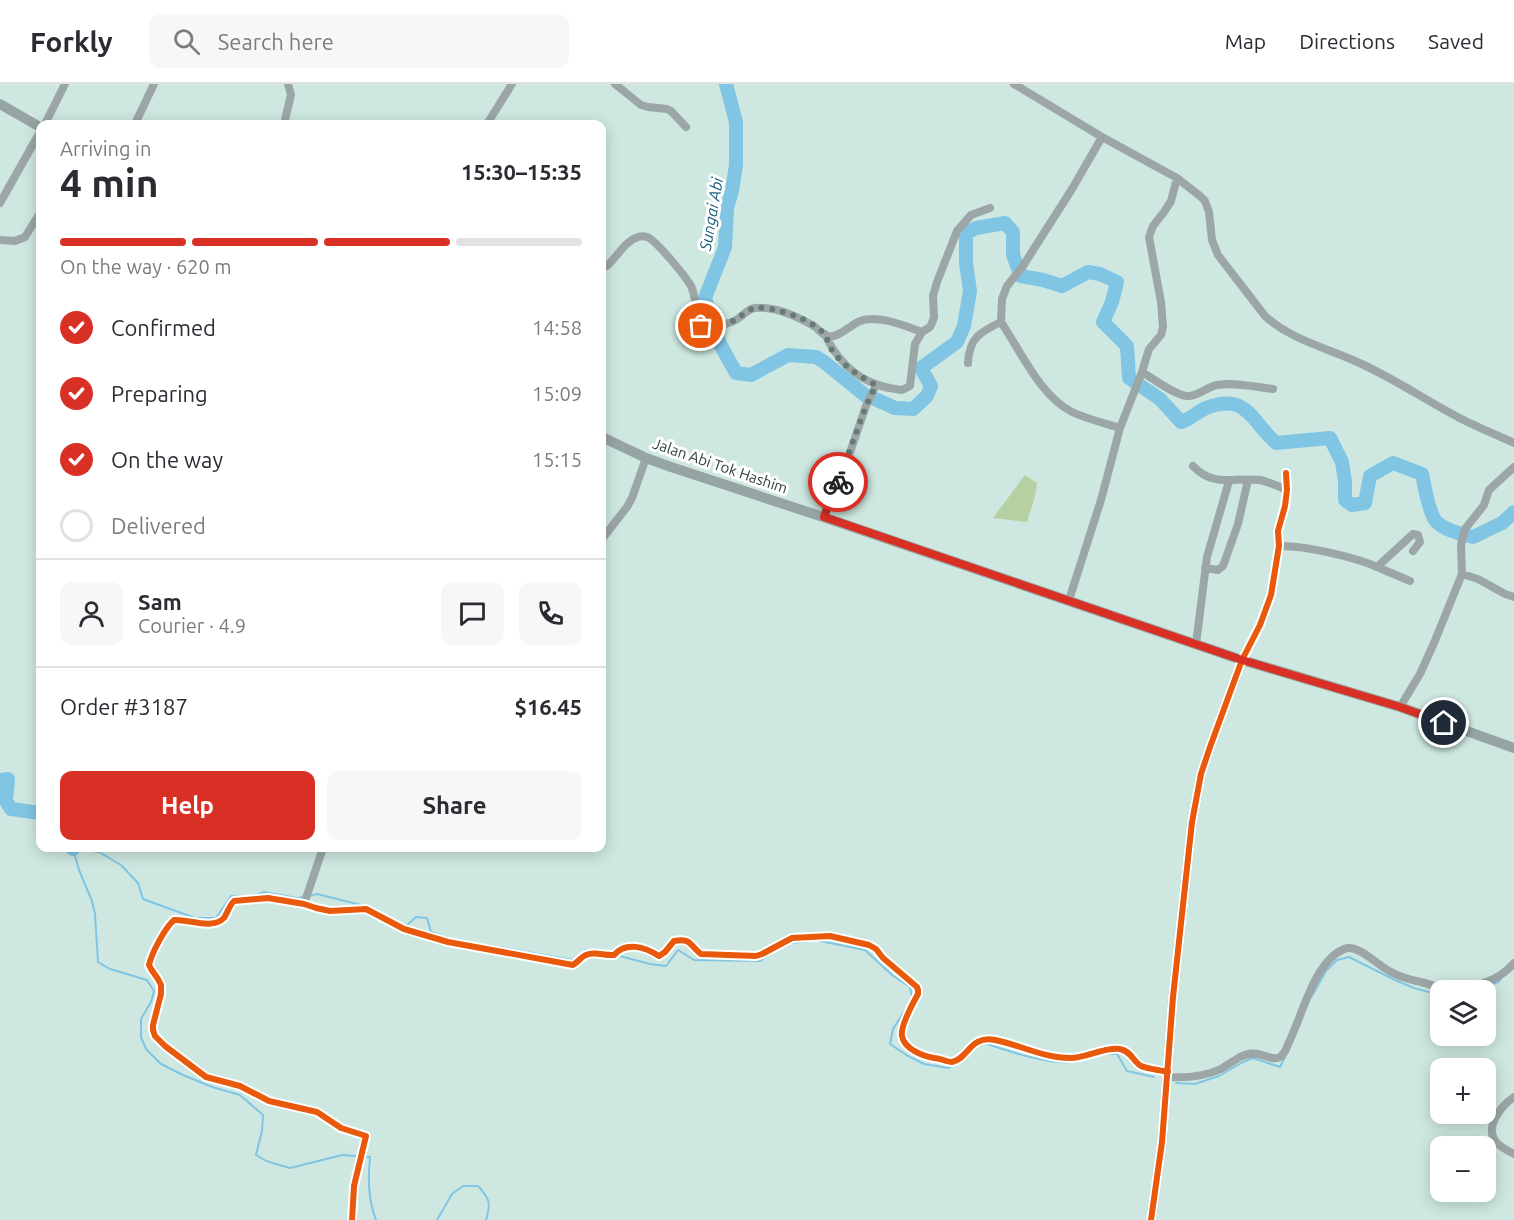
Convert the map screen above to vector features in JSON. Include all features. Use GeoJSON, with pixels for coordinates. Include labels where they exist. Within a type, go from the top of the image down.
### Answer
{"type":"FeatureCollection","features":[{"type":"Feature","properties":{"kind":"main road"},"geometry":{"type":"LineString","coordinates":[[0,104],[36,125]]}},
{"type":"Feature","properties":{"kind":"main road","name":"Jalan Abi Tok Hashim"},"geometry":{"type":"LineString","coordinates":[[606,439],[646,458],[1242,660],[1400,707],[1514,748]]}},
{"type":"Feature","properties":{"kind":"main road"},"geometry":{"type":"LineString","coordinates":[[1151,1220],[1162,1142],[1173,997],[1191,822],[1204,765],[1242,660]]}},
{"type":"Feature","properties":{"kind":"street"},"geometry":{"type":"LineString","coordinates":[[47,120],[64,84]]}},
{"type":"Feature","properties":{"kind":"street"},"geometry":{"type":"LineString","coordinates":[[137,120],[154,84]]}},
{"type":"Feature","properties":{"kind":"street"},"geometry":{"type":"LineString","coordinates":[[285,120],[291,95],[288,84]]}},
{"type":"Feature","properties":{"kind":"street"},"geometry":{"type":"LineString","coordinates":[[490,120],[512,84]]}},
{"type":"Feature","properties":{"kind":"street"},"geometry":{"type":"LineString","coordinates":[[615,84],[641,105],[671,111],[686,127]]}},
{"type":"Feature","properties":{"kind":"street"},"geometry":{"type":"LineString","coordinates":[[1014,84],[1190,187],[1205,201],[1209,212],[1212,240],[1218,255],[1265,316],[1273,323],[1296,337],[1355,361],[1457,416],[1514,443]]}},
{"type":"Feature","properties":{"kind":"street"},"geometry":{"type":"LineString","coordinates":[[1102,137],[1023,266],[1007,286],[1002,299],[1001,322],[1024,360],[1051,397],[1071,412],[1120,428]]}},
{"type":"Feature","properties":{"kind":"street"},"geometry":{"type":"LineString","coordinates":[[0,203],[36,139]]}},
{"type":"Feature","properties":{"kind":"street"},"geometry":{"type":"LineString","coordinates":[[1069,600],[1101,500],[1120,428],[1149,349],[1161,335],[1163,327],[1150,231],[1171,201],[1177,178]]}},
{"type":"Feature","properties":{"kind":"street"},"geometry":{"type":"LineString","coordinates":[[825,334],[831,348],[846,366],[876,385],[902,390],[910,386],[915,344],[922,332],[932,323],[933,296],[957,231],[971,215],[990,208]]}},
{"type":"Feature","properties":{"kind":"street"},"geometry":{"type":"LineString","coordinates":[[0,240],[15,241],[25,237],[36,219]]}},
{"type":"Feature","properties":{"kind":"street"},"geometry":{"type":"LineString","coordinates":[[606,266],[630,241],[641,236],[648,237],[691,286],[696,309],[696,323],[701,326],[721,325],[735,320],[751,309],[768,308],[815,326],[827,336],[846,331],[858,322],[873,319],[922,332]]}},
{"type":"Feature","properties":{"kind":"street"},"geometry":{"type":"LineString","coordinates":[[968,363],[970,347],[976,338],[988,328],[1001,322]]}},
{"type":"Feature","properties":{"kind":"street"},"geometry":{"type":"LineString","coordinates":[[1140,376],[1189,397],[1219,384],[1273,389]]}},
{"type":"Feature","properties":{"kind":"street"},"geometry":{"type":"LineString","coordinates":[[824,517],[876,385]]}},
{"type":"Feature","properties":{"kind":"street"},"geometry":{"type":"LineString","coordinates":[[606,534],[632,498],[646,458]]}},
{"type":"Feature","properties":{"kind":"street"},"geometry":{"type":"LineString","coordinates":[[1193,466],[1205,477],[1216,480],[1263,481],[1287,490]]}},
{"type":"Feature","properties":{"kind":"street"},"geometry":{"type":"LineString","coordinates":[[1400,707],[1420,674],[1462,574],[1461,545],[1465,529],[1484,505],[1489,490],[1514,467]]}},
{"type":"Feature","properties":{"kind":"street"},"geometry":{"type":"LineString","coordinates":[[1242,660],[1271,595],[1279,546],[1278,531],[1287,490],[1286,473]]}},
{"type":"Feature","properties":{"kind":"street"},"geometry":{"type":"LineString","coordinates":[[1205,568],[1218,570],[1223,566],[1238,524],[1248,480]]}},
{"type":"Feature","properties":{"kind":"street"},"geometry":{"type":"LineString","coordinates":[[1196,644],[1207,557],[1229,481]]}},
{"type":"Feature","properties":{"kind":"street"},"geometry":{"type":"LineString","coordinates":[[1377,567],[1413,534],[1418,535],[1420,542],[1413,551]]}},
{"type":"Feature","properties":{"kind":"street"},"geometry":{"type":"LineString","coordinates":[[1279,546],[1296,547],[1362,562],[1410,581]]}},
{"type":"Feature","properties":{"kind":"street"},"geometry":{"type":"LineString","coordinates":[[1462,574],[1478,579],[1514,597]]}},
{"type":"Feature","properties":{"kind":"street"},"geometry":{"type":"LineString","coordinates":[[306,898],[322,852]]}},
{"type":"Feature","properties":{"kind":"street"},"geometry":{"type":"LineString","coordinates":[[352,1220],[354,1186],[366,1136],[341,1128],[317,1112],[269,1101],[240,1086],[206,1077],[155,1036],[153,1025],[162,994],[161,985],[149,965],[170,923],[174,920],[202,923],[220,921],[234,901],[306,898],[316,908],[330,911],[366,909],[404,929],[448,942],[573,965],[588,954],[615,953],[630,946],[659,956],[674,941],[686,940],[701,954],[756,956],[792,938],[830,936],[869,945],[876,949],[883,958],[917,987],[918,994],[902,1027],[901,1035],[908,1046],[927,1057],[954,1062],[982,1039],[993,1039],[1050,1056],[1069,1058],[1121,1049],[1128,1052],[1141,1066],[1168,1075],[1188,1077],[1212,1073],[1247,1054],[1257,1053],[1279,1058],[1292,1038],[1303,1008],[1327,961],[1349,948],[1356,949],[1392,973],[1409,980],[1444,988],[1479,985],[1499,975],[1514,963]]}},
{"type":"Feature","properties":{"kind":"street"},"geometry":{"type":"LineString","coordinates":[[1514,1097],[1504,1104],[1492,1128],[1492,1133],[1498,1144],[1514,1154]]}},
{"type":"Feature","properties":{"kind":"green space"},"geometry":{"type":"Polygon","coordinates":[[[1025,475],[1037,483],[1027,522],[993,518],[1025,475]]]}},
{"type":"Feature","properties":{"kind":"waterway","name":"Sungai Abi"},"geometry":{"type":"LineString","coordinates":[[726,84],[736,122],[736,165],[727,208],[725,247],[705,298],[720,344],[736,373],[751,375],[788,355],[816,357],[866,396]]}},
{"type":"Feature","properties":{"kind":"waterway","name":"Sungai Abi"},"geometry":{"type":"LineString","coordinates":[[875,399],[895,408],[913,409],[927,396],[931,386],[921,368],[957,342],[964,326],[970,291],[966,263],[966,233],[976,228],[1005,223],[1013,232],[1013,255],[1021,276],[1062,286],[1088,272],[1100,274],[1117,282],[1112,302],[1103,322],[1127,346],[1129,378],[1160,399],[1181,422],[1206,408],[1231,404],[1247,411],[1276,443],[1330,438],[1342,462],[1345,500],[1352,505],[1365,503],[1370,476],[1393,463],[1422,474],[1435,520],[1452,531],[1473,537],[1502,523],[1514,512]]}},
{"type":"Feature","properties":{"kind":"waterway"},"geometry":{"type":"LineString","coordinates":[[0,780],[8,779],[6,801],[11,809],[36,812]]}},
{"type":"Feature","properties":{"kind":"waterway"},"geometry":{"type":"LineString","coordinates":[[74,852],[95,914],[98,962],[110,969],[147,980],[154,991],[151,1002],[141,1019],[141,1037],[146,1049],[161,1064],[183,1075],[240,1095],[263,1115],[256,1155],[266,1161],[290,1168],[342,1155],[370,1157],[369,1189],[376,1220]]}},
{"type":"Feature","properties":{"kind":"waterway"},"geometry":{"type":"LineString","coordinates":[[99,852],[121,865],[138,883],[143,899],[195,918],[216,918],[231,896],[245,897]]}},
{"type":"Feature","properties":{"kind":"waterway"},"geometry":{"type":"LineString","coordinates":[[254,896],[264,892],[297,898],[304,897]]}},
{"type":"Feature","properties":{"kind":"waterway"},"geometry":{"type":"LineString","coordinates":[[309,896],[317,894],[365,906]]}},
{"type":"Feature","properties":{"kind":"waterway"},"geometry":{"type":"LineString","coordinates":[[406,926],[416,917],[427,918],[431,932],[448,938]]}},
{"type":"Feature","properties":{"kind":"waterway"},"geometry":{"type":"LineString","coordinates":[[815,940],[865,950],[892,975],[910,987],[912,997]]}},
{"type":"Feature","properties":{"kind":"waterway"},"geometry":{"type":"LineString","coordinates":[[791,943],[809,941]]}},
{"type":"Feature","properties":{"kind":"waterway"},"geometry":{"type":"LineString","coordinates":[[486,945],[573,960],[586,950],[590,950]]}},
{"type":"Feature","properties":{"kind":"waterway"},"geometry":{"type":"LineString","coordinates":[[616,955],[666,966],[678,950],[694,960],[760,961],[773,952]]}},
{"type":"Feature","properties":{"kind":"waterway"},"geometry":{"type":"LineString","coordinates":[[1312,996],[1326,971],[1337,960],[1349,957],[1395,980],[1430,992]]}},
{"type":"Feature","properties":{"kind":"waterway"},"geometry":{"type":"LineString","coordinates":[[1496,983],[1501,979]]}},
{"type":"Feature","properties":{"kind":"waterway"},"geometry":{"type":"LineString","coordinates":[[907,1007],[893,1029],[890,1044],[924,1064],[949,1068],[953,1064]]}},
{"type":"Feature","properties":{"kind":"waterway"},"geometry":{"type":"LineString","coordinates":[[984,1043],[1044,1060],[1078,1061]]}},
{"type":"Feature","properties":{"kind":"waterway"},"geometry":{"type":"LineString","coordinates":[[1101,1054],[1117,1054],[1127,1071],[1154,1077]]}},
{"type":"Feature","properties":{"kind":"waterway"},"geometry":{"type":"LineString","coordinates":[[1176,1083],[1195,1084],[1219,1076],[1253,1058],[1280,1067],[1285,1057]]}},
{"type":"Feature","properties":{"kind":"waterway"},"geometry":{"type":"LineString","coordinates":[[437,1220],[452,1194],[463,1186],[478,1186],[485,1194],[489,1205],[486,1220]]}},
{"type":"Feature","properties":{"kind":"cycle path"},"geometry":{"type":"LineString","coordinates":[[1151,1220],[1162,1142],[1173,997],[1192,822],[1201,774],[1210,747],[1242,660],[1260,625],[1271,595],[1279,546],[1278,531],[1287,490],[1286,473]]}},
{"type":"Feature","properties":{"kind":"cycle path"},"geometry":{"type":"LineString","coordinates":[[352,1220],[354,1186],[366,1136],[341,1128],[317,1112],[269,1101],[240,1086],[206,1077],[155,1036],[153,1025],[161,985],[149,965],[159,941],[174,920],[213,923],[224,918],[234,901],[268,898],[330,911],[366,909],[404,929],[448,942],[573,965],[589,954],[614,955],[630,947],[642,948],[659,956],[674,941],[680,940],[690,943],[701,954],[756,956],[792,938],[830,936],[869,945],[876,949],[883,958],[917,987],[918,994],[905,1021],[902,1036],[906,1045],[920,1054],[952,1062],[962,1057],[975,1044],[987,1039],[1041,1054],[1070,1058],[1120,1049],[1127,1052],[1141,1066],[1168,1072]]}},
{"type":"Feature","properties":{"kind":"way so far"},"geometry":{"type":"LineString","coordinates":[[701,326],[726,324],[756,308],[768,308],[787,314],[815,326],[825,334],[831,348],[846,366],[876,385],[838,482]]}},
{"type":"Feature","properties":{"kind":"route"},"geometry":{"type":"LineString","coordinates":[[838,482],[824,517],[1242,660],[1400,707],[1444,723]]}}]}
